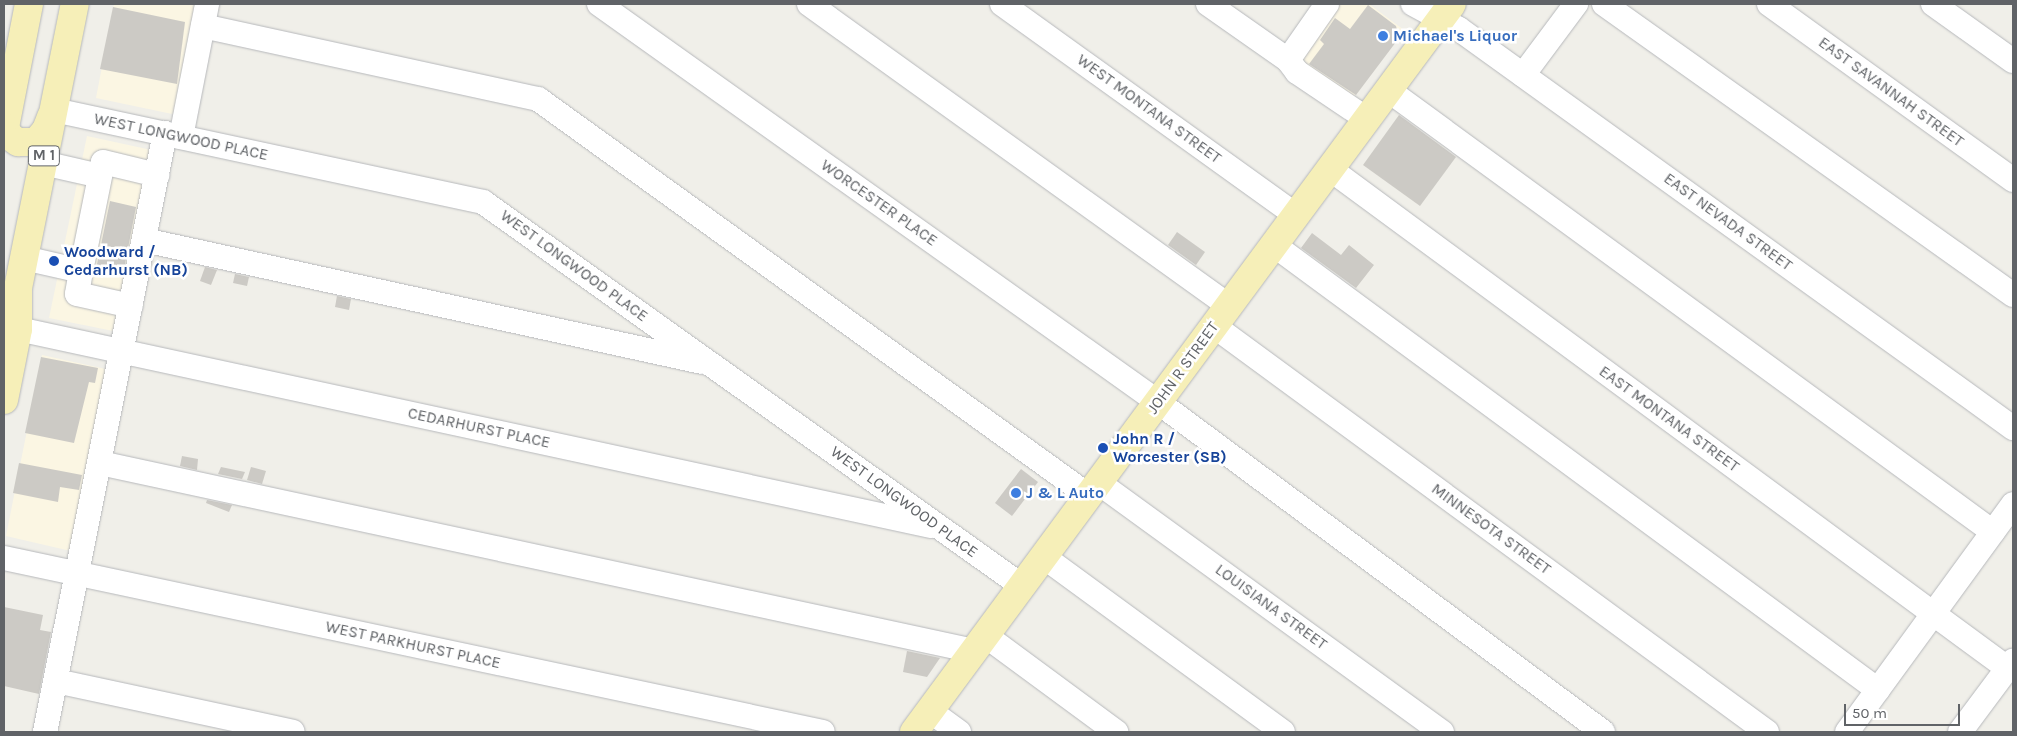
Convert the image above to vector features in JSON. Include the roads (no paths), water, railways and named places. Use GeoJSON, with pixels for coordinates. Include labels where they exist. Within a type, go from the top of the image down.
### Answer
{"type":"FeatureCollection","features":[{"type":"Feature","properties":{"kind":"main road"},"geometry":{"type":"LineString","coordinates":[[29,4],[6,114],[5,127],[9,136],[18,142],[36,142],[46,130],[54,110]]}},
{"type":"Feature","properties":{"kind":"main road","name":"M 1"},"geometry":{"type":"LineString","coordinates":[[4,400],[18,288],[75,4]]}},
{"type":"Feature","properties":{"kind":"main road","name":"JOHN R STREET"},"geometry":{"type":"LineString","coordinates":[[922,722],[1447,11]]}},
{"type":"Feature","properties":{"kind":"street","name":"WORCESTER PLACE"},"geometry":{"type":"LineString","coordinates":[[599,4],[1158,402],[1603,732]]}},
{"type":"Feature","properties":{"kind":"street","name":"MINNESOTA STREET"},"geometry":{"type":"LineString","coordinates":[[809,4],[1222,316],[1290,382],[1767,732]]}},
{"type":"Feature","properties":{"kind":"street","name":"WEST MONTANA STREET"},"geometry":{"type":"LineString","coordinates":[[1002,4],[1296,215]]}},
{"type":"Feature","properties":{"kind":"street"},"geometry":{"type":"LineString","coordinates":[[1208,4],[1288,60],[1297,72],[1367,120]]}},
{"type":"Feature","properties":{"kind":"street"},"geometry":{"type":"LineString","coordinates":[[1288,60],[1327,4]]}},
{"type":"Feature","properties":{"kind":"street","name":"EAST NEVADA STREET"},"geometry":{"type":"LineString","coordinates":[[1413,4],[1447,11],[1523,75],[2013,428]]}},
{"type":"Feature","properties":{"kind":"street"},"geometry":{"type":"LineString","coordinates":[[1523,75],[1576,4]]}},
{"type":"Feature","properties":{"kind":"street"},"geometry":{"type":"LineString","coordinates":[[1604,4],[2013,295]]}},
{"type":"Feature","properties":{"kind":"street","name":"EAST SAVANNAH STREET"},"geometry":{"type":"LineString","coordinates":[[1768,4],[2013,180]]}},
{"type":"Feature","properties":{"kind":"street"},"geometry":{"type":"LineString","coordinates":[[1933,4],[2013,61]]}},
{"type":"Feature","properties":{"kind":"street"},"geometry":{"type":"LineString","coordinates":[[45,732],[157,175],[173,135],[205,15]]}},
{"type":"Feature","properties":{"kind":"street","name":"LOUISIANA STREET"},"geometry":{"type":"LineString","coordinates":[[205,15],[538,99],[1442,732]]}},
{"type":"Feature","properties":{"kind":"street"},"geometry":{"type":"LineString","coordinates":[[1388,90],[1993,532]]}},
{"type":"Feature","properties":{"kind":"street","name":"WEST LONGWOOD PLACE"},"geometry":{"type":"LineString","coordinates":[[54,110],[483,202],[1022,586]]}},
{"type":"Feature","properties":{"kind":"street"},"geometry":{"type":"LineString","coordinates":[[43,162],[100,176]]}},
{"type":"Feature","properties":{"kind":"street"},"geometry":{"type":"LineString","coordinates":[[131,306],[77,294],[81,271],[103,162],[157,175]]}},
{"type":"Feature","properties":{"kind":"street","name":"EAST MONTANA STREET"},"geometry":{"type":"LineString","coordinates":[[1330,169],[1933,614],[2010,664]]}},
{"type":"Feature","properties":{"kind":"street"},"geometry":{"type":"LineString","coordinates":[[144,240],[712,364]]}},
{"type":"Feature","properties":{"kind":"street"},"geometry":{"type":"LineString","coordinates":[[1274,245],[1878,690]]}},
{"type":"Feature","properties":{"kind":"street"},"geometry":{"type":"LineString","coordinates":[[24,258],[81,271]]}},
{"type":"Feature","properties":{"kind":"street","name":"CEDARHURST PLACE"},"geometry":{"type":"LineString","coordinates":[[11,333],[122,351],[940,528]]}},
{"type":"Feature","properties":{"kind":"street"},"geometry":{"type":"LineString","coordinates":[[100,463],[980,643],[1116,732]]}},
{"type":"Feature","properties":{"kind":"street"},"geometry":{"type":"LineString","coordinates":[[1847,732],[2013,504]]}},
{"type":"Feature","properties":{"kind":"street"},"geometry":{"type":"LineString","coordinates":[[1044,557],[1282,732]]}},
{"type":"Feature","properties":{"kind":"street","name":"WEST PARKHURST PLACE"},"geometry":{"type":"LineString","coordinates":[[4,558],[823,732]]}},
{"type":"Feature","properties":{"kind":"street"},"geometry":{"type":"LineString","coordinates":[[1960,732],[2010,664]]}},
{"type":"Feature","properties":{"kind":"street"},"geometry":{"type":"LineString","coordinates":[[56,681],[292,732]]}},
{"type":"Feature","properties":{"kind":"street"},"geometry":{"type":"LineString","coordinates":[[922,722],[959,732]]}},
{"type":"Feature","properties":{"kind":"place","name":"Michael's Liquor"},"geometry":{"type":"Point","coordinates":[1383,36]}},
{"type":"Feature","properties":{"kind":"place","name":"Woodward / Cedarhurst (NB)"},"geometry":{"type":"Point","coordinates":[54,261]}},
{"type":"Feature","properties":{"kind":"place","name":"John R / Worcester (SB)"},"geometry":{"type":"Point","coordinates":[1103,448]}},
{"type":"Feature","properties":{"kind":"place","name":"J & L Auto"},"geometry":{"type":"Point","coordinates":[1016,493]}}]}
